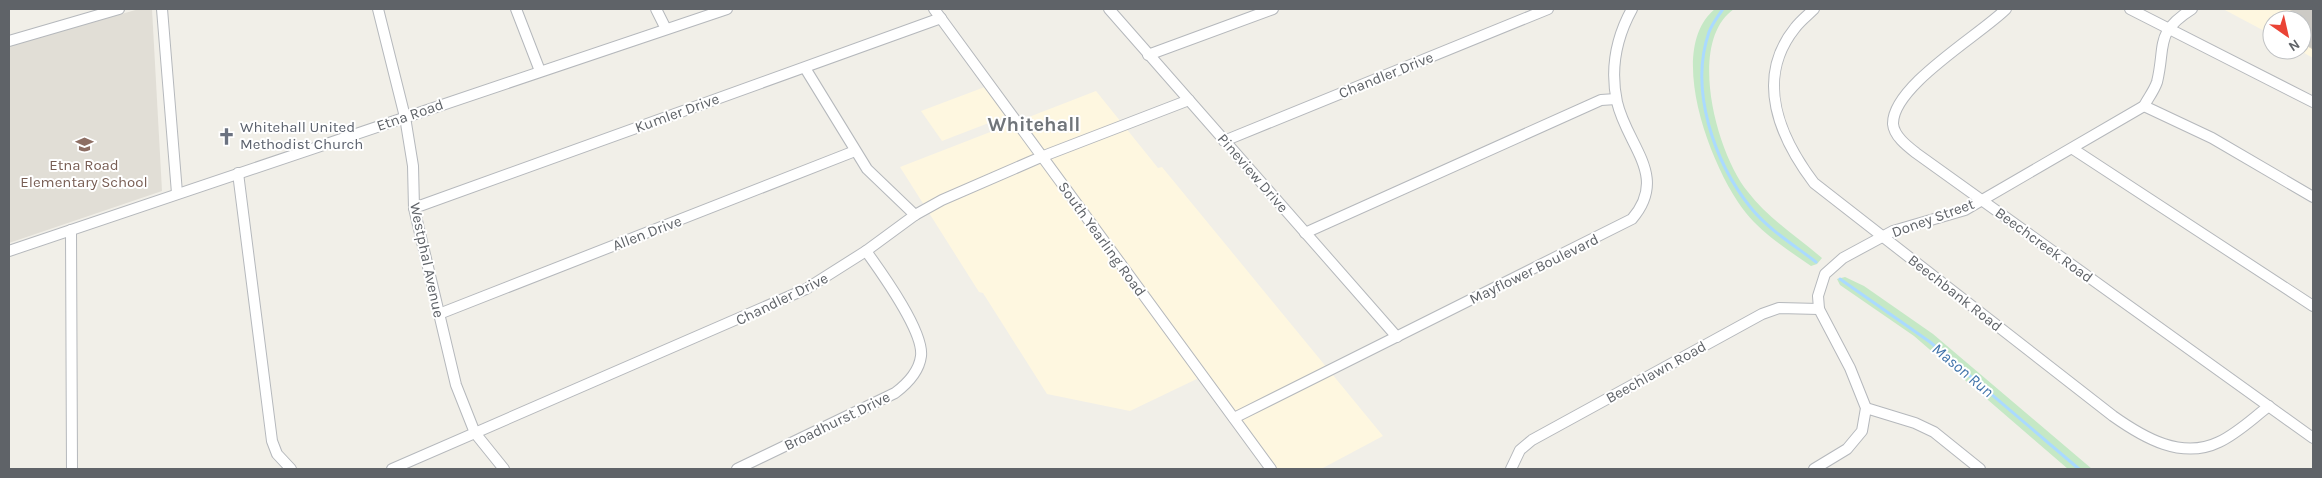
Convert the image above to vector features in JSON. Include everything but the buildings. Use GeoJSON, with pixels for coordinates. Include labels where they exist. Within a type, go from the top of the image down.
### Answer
{"type":"FeatureCollection","features":[{"type":"Feature","properties":{"kind":"street"},"geometry":{"type":"LineString","coordinates":[[9,41],[119,9]]}},
{"type":"Feature","properties":{"kind":"street"},"geometry":{"type":"LineString","coordinates":[[162,9],[177,193]]}},
{"type":"Feature","properties":{"kind":"street","name":"Westphal Avenue"},"geometry":{"type":"LineString","coordinates":[[378,9],[405,117],[412,166],[414,208],[456,385],[476,433],[504,469]]}},
{"type":"Feature","properties":{"kind":"street"},"geometry":{"type":"LineString","coordinates":[[516,9],[540,71]]}},
{"type":"Feature","properties":{"kind":"street"},"geometry":{"type":"LineString","coordinates":[[656,9],[666,29]]}},
{"type":"Feature","properties":{"kind":"street","name":"Etna Road"},"geometry":{"type":"LineString","coordinates":[[9,251],[726,9]]}},
{"type":"Feature","properties":{"kind":"street","name":"South Yearling Road"},"geometry":{"type":"LineString","coordinates":[[934,9],[1271,469]]}},
{"type":"Feature","properties":{"kind":"street","name":"Pineview Drive"},"geometry":{"type":"LineString","coordinates":[[1109,9],[1397,337]]}},
{"type":"Feature","properties":{"kind":"street"},"geometry":{"type":"LineString","coordinates":[[1148,54],[1273,9]]}},
{"type":"Feature","properties":{"kind":"street","name":"Chandler Drive"},"geometry":{"type":"LineString","coordinates":[[1224,140],[1548,9]]}},
{"type":"Feature","properties":{"kind":"street","name":"Mayflower Boulevard"},"geometry":{"type":"LineString","coordinates":[[1234,418],[1632,219],[1640,210],[1646,198],[1648,176],[1623,122],[1616,99],[1614,73],[1616,50],[1621,31],[1632,9]]}},
{"type":"Feature","properties":{"kind":"street","name":"Beechbank Road"},"geometry":{"type":"LineString","coordinates":[[1814,9],[1790,34],[1778,54],[1773,94],[1778,122],[1792,155],[1814,184],[2113,416],[2153,440],[2183,448],[2210,446],[2225,439],[2269,406]]}},
{"type":"Feature","properties":{"kind":"street","name":"Beechcreek Road"},"geometry":{"type":"LineString","coordinates":[[2006,9],[1928,72],[1904,95],[1892,123],[1900,138],[1907,146],[2313,438]]}},
{"type":"Feature","properties":{"kind":"street"},"geometry":{"type":"LineString","coordinates":[[2130,9],[2265,75],[2313,102]]}},
{"type":"Feature","properties":{"kind":"street"},"geometry":{"type":"LineString","coordinates":[[2192,9],[2166,28],[2162,37],[2156,84],[2144,106],[2212,138],[2313,197]]}},
{"type":"Feature","properties":{"kind":"street","name":"Kumler Drive"},"geometry":{"type":"LineString","coordinates":[[414,208],[941,18]]}},
{"type":"Feature","properties":{"kind":"street"},"geometry":{"type":"LineString","coordinates":[[805,68],[855,151],[876,179],[915,215]]}},
{"type":"Feature","properties":{"kind":"street"},"geometry":{"type":"LineString","coordinates":[[1305,233],[1601,100],[1616,99]]}},
{"type":"Feature","properties":{"kind":"street","name":"Chandler Drive"},"geometry":{"type":"LineString","coordinates":[[392,469],[774,305],[831,275],[915,215],[971,186],[1188,100]]}},
{"type":"Feature","properties":{"kind":"street","name":"Doney Street"},"geometry":{"type":"LineString","coordinates":[[1819,309],[1818,296],[1825,274],[1844,258],[1893,231],[1965,210],[2144,106]]}},
{"type":"Feature","properties":{"kind":"street"},"geometry":{"type":"LineString","coordinates":[[2072,149],[2313,306]]}},
{"type":"Feature","properties":{"kind":"street","name":"Allen Drive"},"geometry":{"type":"LineString","coordinates":[[439,314],[855,151]]}},
{"type":"Feature","properties":{"kind":"street"},"geometry":{"type":"LineString","coordinates":[[238,173],[272,441],[277,454],[291,469]]}},
{"type":"Feature","properties":{"kind":"street"},"geometry":{"type":"LineString","coordinates":[[71,230],[72,469]]}},
{"type":"Feature","properties":{"kind":"street","name":"Broadhurst Drive"},"geometry":{"type":"LineString","coordinates":[[737,469],[895,393],[905,386],[917,370],[921,355],[918,339],[880,271],[866,251]]}},
{"type":"Feature","properties":{"kind":"street","name":"Beechlawn Road"},"geometry":{"type":"LineString","coordinates":[[1511,469],[1520,450],[1532,440],[1762,314],[1779,308],[1819,309]]}},
{"type":"Feature","properties":{"kind":"street"},"geometry":{"type":"LineString","coordinates":[[1814,469],[1847,449],[1862,431],[1866,408],[1850,368],[1819,309]]}},
{"type":"Feature","properties":{"kind":"street"},"geometry":{"type":"LineString","coordinates":[[1866,408],[1915,422],[1934,432],[1980,469]]}},
{"type":"Feature","properties":{"kind":"shaded area","name":"Etna Road Elementary School"},"geometry":{"type":"Polygon","coordinates":[[[139,9],[152,9],[162,191],[9,243],[9,46],[139,9]]]}},
{"type":"Feature","properties":{"kind":"shaded area"},"geometry":{"type":"Polygon","coordinates":[[[2223,9],[2313,9],[2313,58],[2312,10],[2262,10],[2262,30],[2223,9]]]}},
{"type":"Feature","properties":{"kind":"shaded area"},"geometry":{"type":"Polygon","coordinates":[[[990,85],[1012,114],[942,141],[921,111],[990,85]]]}},
{"type":"Feature","properties":{"kind":"shaded area"},"geometry":{"type":"Polygon","coordinates":[[[1096,91],[1158,168],[1162,167],[1383,436],[1321,469],[1272,469],[1203,376],[1130,411],[1047,394],[983,293],[979,292],[900,167],[1096,91]]]}},
{"type":"Feature","properties":{"kind":"green space"},"geometry":{"type":"Polygon","coordinates":[[[1715,9],[1734,9],[1720,25],[1712,46],[1709,72],[1711,99],[1717,127],[1726,152],[1748,192],[1774,219],[1822,258],[1817,264],[1811,266],[1777,242],[1753,221],[1733,194],[1708,142],[1699,111],[1694,81],[1694,53],[1700,28],[1715,9]]]}},
{"type":"Feature","properties":{"kind":"green space"},"geometry":{"type":"Polygon","coordinates":[[[1845,277],[1864,286],[1933,334],[2092,469],[2068,469],[1914,336],[1840,285],[1837,279],[1845,277]]]}},
{"type":"Feature","properties":{"kind":"waterway","name":"Mason Run"},"geometry":{"type":"LineString","coordinates":[[1723,9],[1709,32],[1704,54],[1702,77],[1704,101],[1716,147],[1738,190],[1751,208],[1774,230],[1816,262]]}},
{"type":"Feature","properties":{"kind":"waterway","name":"Mason Run"},"geometry":{"type":"LineString","coordinates":[[1840,279],[1930,342],[2079,469]]}},
{"type":"Feature","properties":{"kind":"place","name":"Whitehall United Methodist Church"},"geometry":{"type":"Point","coordinates":[226,136]}},
{"type":"Feature","properties":{"kind":"place","name":"Etna Road Elementary School"},"geometry":{"type":"Point","coordinates":[84,144]}},
{"type":"Feature","properties":{"kind":"district","name":"Whitehall"},"geometry":{"type":"Point","coordinates":[1034,124]}}]}
